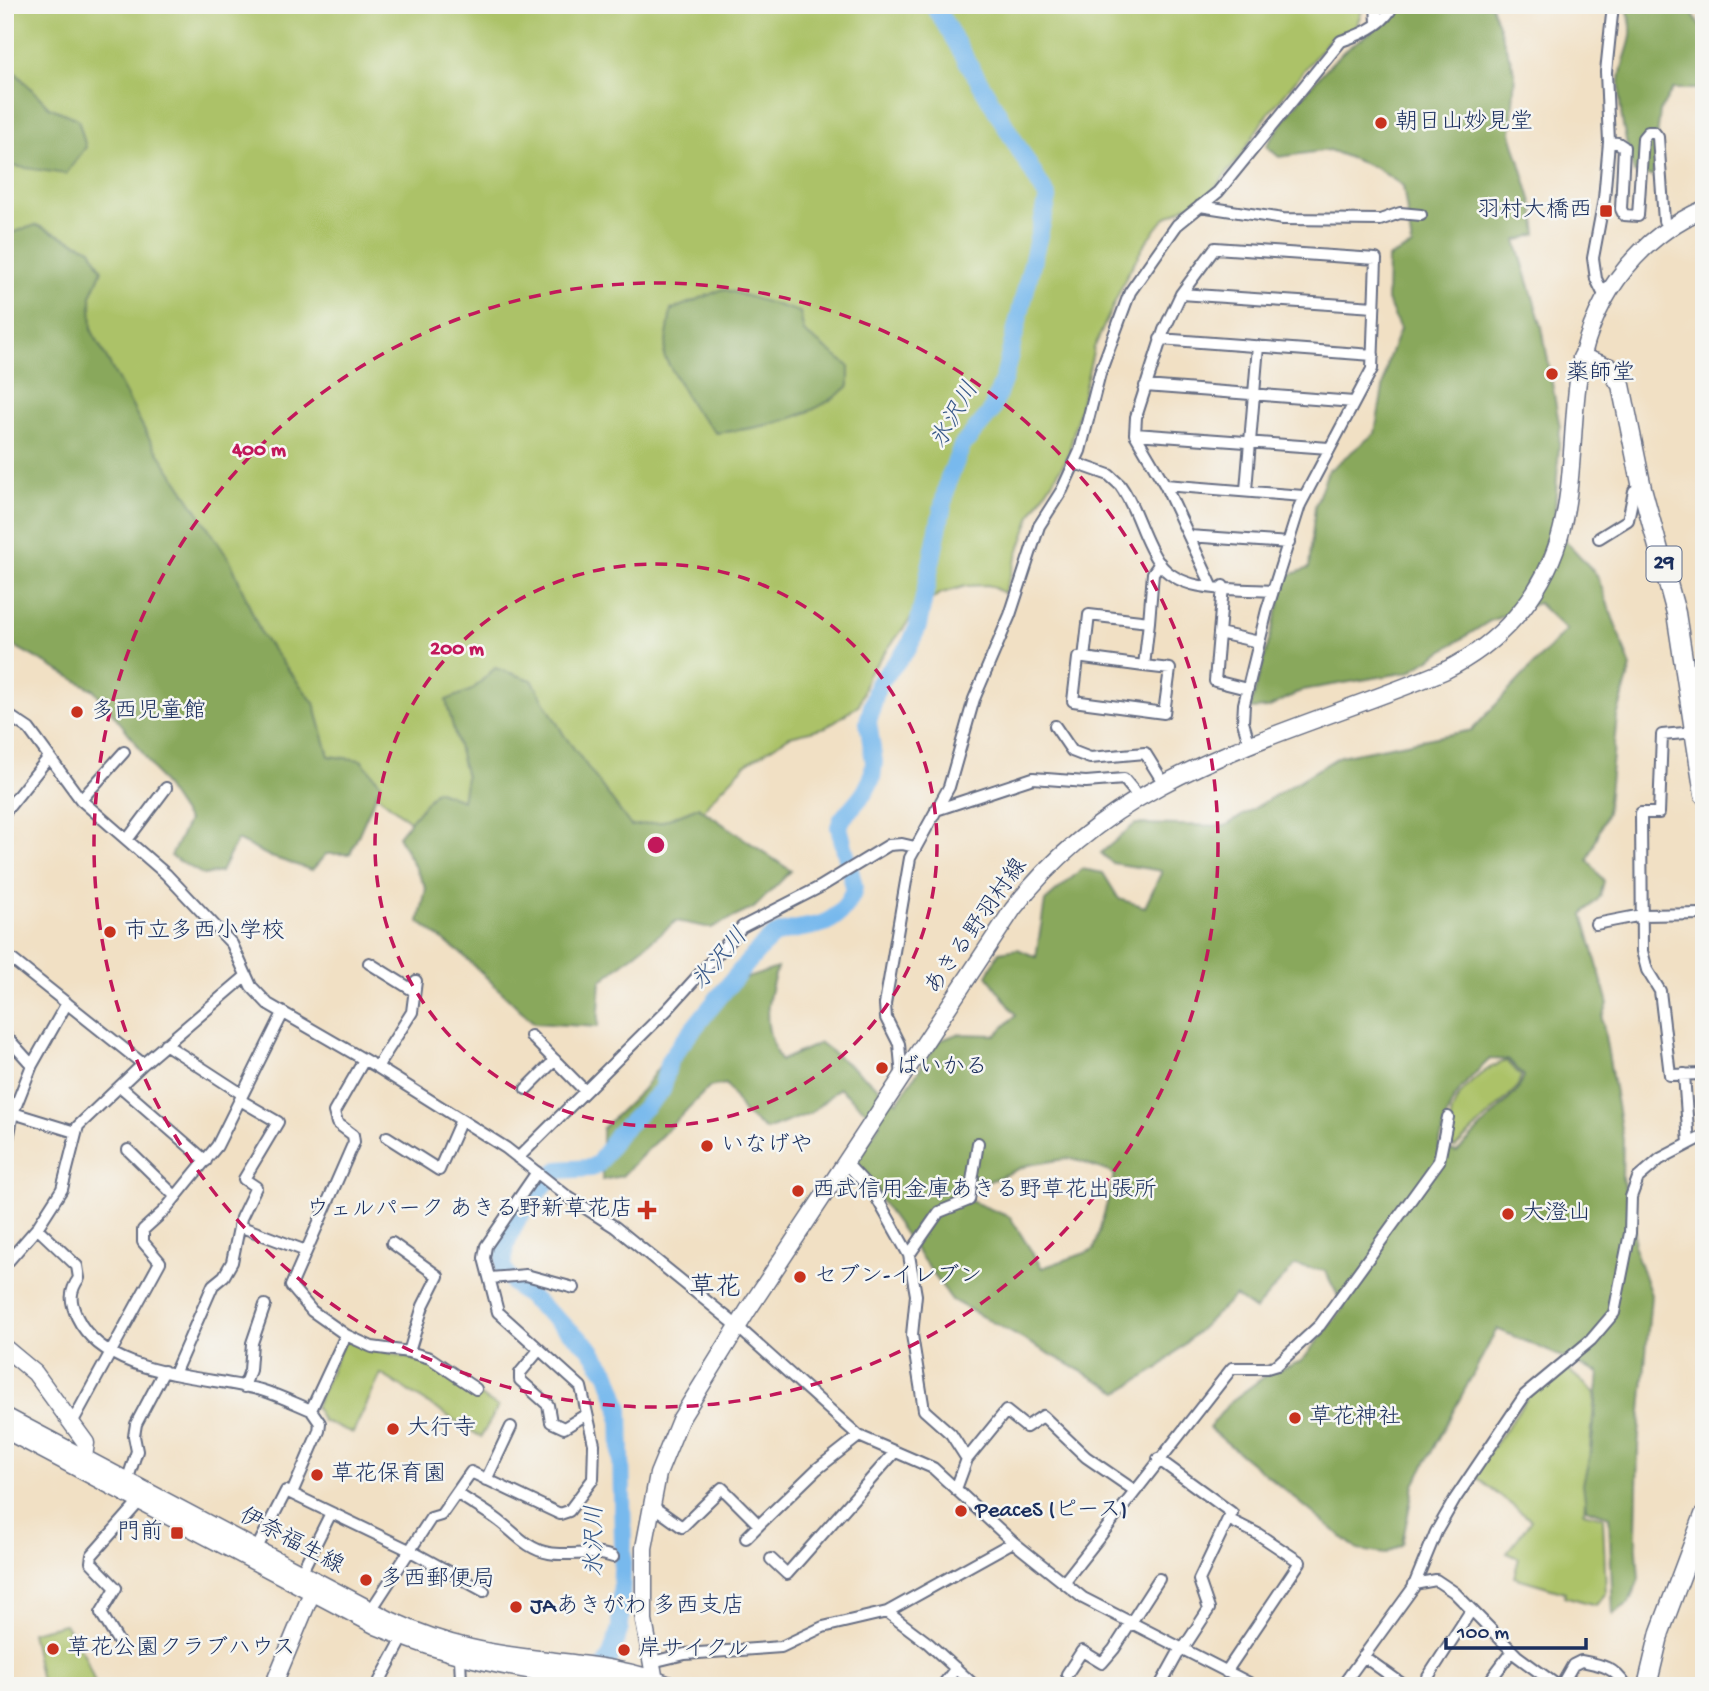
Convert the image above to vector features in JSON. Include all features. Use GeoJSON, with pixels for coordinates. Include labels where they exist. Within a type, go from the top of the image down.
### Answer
{"type":"FeatureCollection","features":[{"type":"Feature","properties":{"kind":"main road","name":"あきる野羽村線"},"geometry":{"type":"LineString","coordinates":[[655,1683],[644,1621],[644,1548],[658,1475],[680,1420],[738,1327],[1026,891],[1076,840],[1138,796],[1163,782],[1250,746],[1444,671],[1481,649],[1519,613],[1544,576],[1561,532],[1582,358],[1591,326],[1610,290],[1655,238],[1704,209]]}},
{"type":"Feature","properties":{"kind":"main road","name":"29"},"geometry":{"type":"LineString","coordinates":[[1582,358],[1604,364],[1620,383],[1642,488],[1673,599],[1703,784]]}},
{"type":"Feature","properties":{"kind":"main road"},"geometry":{"type":"LineString","coordinates":[[5,1348],[35,1373],[86,1443],[83,1464]]}},
{"type":"Feature","properties":{"kind":"main road","name":"伊奈福生線"},"geometry":{"type":"LineString","coordinates":[[5,1416],[140,1502],[314,1587],[403,1638],[460,1658],[672,1686]]}},
{"type":"Feature","properties":{"kind":"main road","name":"伊奈福生線"},"geometry":{"type":"LineString","coordinates":[[5,1430],[127,1481],[302,1573],[314,1587],[429,1637],[473,1649],[596,1674]]}},
{"type":"Feature","properties":{"kind":"main road"},"geometry":{"type":"LineString","coordinates":[[1647,1686],[1660,1632],[1704,1515]]}},
{"type":"Feature","properties":{"kind":"main road"},"geometry":{"type":"LineString","coordinates":[[273,1686],[314,1587]]}},
{"type":"Feature","properties":{"kind":"street"},"geometry":{"type":"LineString","coordinates":[[1376,5],[1377,23]]}},
{"type":"Feature","properties":{"kind":"street"},"geometry":{"type":"LineString","coordinates":[[902,1077],[899,1044],[886,1018],[885,1004],[910,858],[951,781],[974,699],[1010,615],[1039,526],[1075,463],[1100,373],[1130,292],[1164,241],[1218,192],[1245,162],[1341,41],[1361,34],[1390,14],[1393,5]]}},
{"type":"Feature","properties":{"kind":"street"},"geometry":{"type":"LineString","coordinates":[[1610,290],[1596,279],[1593,258],[1604,199],[1609,142],[1606,72],[1613,5]]}},
{"type":"Feature","properties":{"kind":"street"},"geometry":{"type":"LineString","coordinates":[[1609,142],[1618,142],[1623,147],[1621,209],[1624,215],[1638,216],[1643,138],[1648,132],[1654,132],[1658,137],[1664,221]]}},
{"type":"Feature","properties":{"kind":"street"},"geometry":{"type":"LineString","coordinates":[[1200,206],[1283,219],[1380,219],[1400,213],[1421,215]]}},
{"type":"Feature","properties":{"kind":"street"},"geometry":{"type":"LineString","coordinates":[[1247,689],[1215,681],[1219,633],[1217,586],[1135,434],[1136,417],[1145,386],[1160,339],[1181,293],[1215,248],[1376,259],[1373,369],[1303,496],[1273,591],[1247,689],[1243,716],[1250,746]]}},
{"type":"Feature","properties":{"kind":"street"},"geometry":{"type":"LineString","coordinates":[[1181,293],[1374,307]]}},
{"type":"Feature","properties":{"kind":"street"},"geometry":{"type":"LineString","coordinates":[[1160,339],[1373,355]]}},
{"type":"Feature","properties":{"kind":"street"},"geometry":{"type":"LineString","coordinates":[[1246,490],[1258,346]]}},
{"type":"Feature","properties":{"kind":"street"},"geometry":{"type":"LineString","coordinates":[[1145,386],[1354,402]]}},
{"type":"Feature","properties":{"kind":"street"},"geometry":{"type":"LineString","coordinates":[[1135,434],[1329,448]]}},
{"type":"Feature","properties":{"kind":"street"},"geometry":{"type":"LineString","coordinates":[[1075,463],[1109,475],[1120,485],[1160,563],[1174,577],[1189,583],[1273,591]]}},
{"type":"Feature","properties":{"kind":"street"},"geometry":{"type":"LineString","coordinates":[[1164,485],[1303,496]]}},
{"type":"Feature","properties":{"kind":"street"},"geometry":{"type":"LineString","coordinates":[[1599,538],[1628,520],[1634,491],[1642,488]]}},
{"type":"Feature","properties":{"kind":"street"},"geometry":{"type":"LineString","coordinates":[[1189,536],[1289,542]]}},
{"type":"Feature","properties":{"kind":"street"},"geometry":{"type":"LineString","coordinates":[[1144,666],[1153,573],[1160,563]]}},
{"type":"Feature","properties":{"kind":"street"},"geometry":{"type":"LineString","coordinates":[[1704,564],[1704,601]]}},
{"type":"Feature","properties":{"kind":"street"},"geometry":{"type":"LineString","coordinates":[[1110,618],[1112,605]]}},
{"type":"Feature","properties":{"kind":"street"},"geometry":{"type":"LineString","coordinates":[[1084,659],[1089,615],[1149,622]]}},
{"type":"Feature","properties":{"kind":"street"},"geometry":{"type":"LineString","coordinates":[[1219,633],[1259,642]]}},
{"type":"Feature","properties":{"kind":"street"},"geometry":{"type":"LineString","coordinates":[[1078,658],[1084,659],[1170,669],[1164,713],[1073,701],[1078,658]]}},
{"type":"Feature","properties":{"kind":"street"},"geometry":{"type":"LineString","coordinates":[[5,713],[29,729],[81,800],[166,874],[232,944],[258,995],[283,1013],[377,1067],[461,1120],[615,1227],[738,1327],[859,1436],[933,1468],[1013,1542],[1083,1598],[1255,1686]]}},
{"type":"Feature","properties":{"kind":"street"},"geometry":{"type":"LineString","coordinates":[[1055,726],[1072,751],[1090,758],[1145,753],[1163,782]]}},
{"type":"Feature","properties":{"kind":"street"},"geometry":{"type":"LineString","coordinates":[[1695,732],[1662,735],[1658,813],[1642,813],[1642,951],[1647,970],[1660,991],[1670,1075],[1704,1074]]}},
{"type":"Feature","properties":{"kind":"street"},"geometry":{"type":"LineString","coordinates":[[81,800],[124,752]]}},
{"type":"Feature","properties":{"kind":"street"},"geometry":{"type":"LineString","coordinates":[[5,812],[49,757]]}},
{"type":"Feature","properties":{"kind":"street"},"geometry":{"type":"LineString","coordinates":[[936,810],[1034,778],[1086,782],[1124,779],[1138,796]]}},
{"type":"Feature","properties":{"kind":"street"},"geometry":{"type":"LineString","coordinates":[[127,841],[166,788]]}},
{"type":"Feature","properties":{"kind":"street"},"geometry":{"type":"LineString","coordinates":[[518,1158],[668,1009],[741,927],[851,869],[889,845],[915,847]]}},
{"type":"Feature","properties":{"kind":"street"},"geometry":{"type":"LineString","coordinates":[[1595,924],[1642,915],[1704,914]]}},
{"type":"Feature","properties":{"kind":"street"},"geometry":{"type":"LineString","coordinates":[[5,954],[143,1064]]}},
{"type":"Feature","properties":{"kind":"street"},"geometry":{"type":"LineString","coordinates":[[369,963],[415,986],[412,1012],[377,1067]]}},
{"type":"Feature","properties":{"kind":"street"},"geometry":{"type":"LineString","coordinates":[[5,1265],[37,1228],[62,1189],[75,1132],[143,1064],[246,976]]}},
{"type":"Feature","properties":{"kind":"street"},"geometry":{"type":"LineString","coordinates":[[5,1155],[9,1112],[67,1003]]}},
{"type":"Feature","properties":{"kind":"street"},"geometry":{"type":"LineString","coordinates":[[72,1423],[160,1262],[141,1235],[206,1161],[225,1133],[283,1013]]}},
{"type":"Feature","properties":{"kind":"street"},"geometry":{"type":"LineString","coordinates":[[5,1035],[32,1065]]}},
{"type":"Feature","properties":{"kind":"street"},"geometry":{"type":"LineString","coordinates":[[531,1036],[585,1091]]}},
{"type":"Feature","properties":{"kind":"street"},"geometry":{"type":"LineString","coordinates":[[127,1481],[137,1451],[134,1436],[136,1424],[169,1373],[213,1285],[224,1276],[232,1262],[239,1226],[256,1186],[244,1179],[278,1122],[165,1044]]}},
{"type":"Feature","properties":{"kind":"street"},"geometry":{"type":"LineString","coordinates":[[364,1060],[334,1112],[337,1123],[354,1135],[355,1142],[291,1286],[312,1311],[346,1335],[372,1347],[430,1358],[476,1389]]}},
{"type":"Feature","properties":{"kind":"street"},"geometry":{"type":"LineString","coordinates":[[526,1089],[555,1060]]}},
{"type":"Feature","properties":{"kind":"street"},"geometry":{"type":"LineString","coordinates":[[1684,1074],[1689,1144]]}},
{"type":"Feature","properties":{"kind":"street"},"geometry":{"type":"LineString","coordinates":[[121,1087],[206,1161]]}},
{"type":"Feature","properties":{"kind":"street"},"geometry":{"type":"LineString","coordinates":[[9,1112],[75,1132]]}},
{"type":"Feature","properties":{"kind":"street"},"geometry":{"type":"LineString","coordinates":[[1065,1581],[1232,1368],[1267,1368],[1277,1365],[1320,1325],[1439,1161],[1448,1117]]}},
{"type":"Feature","properties":{"kind":"street"},"geometry":{"type":"LineString","coordinates":[[387,1137],[439,1170],[461,1120]]}},
{"type":"Feature","properties":{"kind":"street"},"geometry":{"type":"LineString","coordinates":[[1342,1686],[1414,1584],[1455,1499],[1525,1395],[1591,1340],[1614,1313],[1630,1233],[1632,1189],[1644,1170],[1704,1136]]}},
{"type":"Feature","properties":{"kind":"street"},"geometry":{"type":"LineString","coordinates":[[909,1255],[939,1212],[969,1200],[978,1143]]}},
{"type":"Feature","properties":{"kind":"street"},"geometry":{"type":"LineString","coordinates":[[128,1150],[175,1196]]}},
{"type":"Feature","properties":{"kind":"street"},"geometry":{"type":"LineString","coordinates":[[846,1163],[874,1193],[909,1255],[916,1295],[913,1346],[924,1410],[951,1434],[967,1459]]}},
{"type":"Feature","properties":{"kind":"street"},"geometry":{"type":"LineString","coordinates":[[371,1610],[412,1552],[431,1518],[441,1515],[471,1472],[560,1514],[569,1511],[593,1479],[594,1444],[581,1387],[498,1312],[495,1277],[484,1258],[486,1245],[539,1174]]}},
{"type":"Feature","properties":{"kind":"street"},"geometry":{"type":"LineString","coordinates":[[239,1226],[306,1251]]}},
{"type":"Feature","properties":{"kind":"street"},"geometry":{"type":"LineString","coordinates":[[37,1228],[77,1266],[79,1278],[71,1298],[77,1316],[94,1339],[112,1354],[169,1373],[279,1396],[311,1410],[320,1423],[319,1431],[292,1493]]}},
{"type":"Feature","properties":{"kind":"street"},"geometry":{"type":"LineString","coordinates":[[392,1243],[438,1276],[423,1306],[409,1352]]}},
{"type":"Feature","properties":{"kind":"street"},"geometry":{"type":"LineString","coordinates":[[495,1277],[523,1275],[555,1280],[574,1288]]}},
{"type":"Feature","properties":{"kind":"street"},"geometry":{"type":"LineString","coordinates":[[244,1387],[250,1370],[252,1343],[265,1305]]}},
{"type":"Feature","properties":{"kind":"street"},"geometry":{"type":"LineString","coordinates":[[311,1410],[346,1335]]}},
{"type":"Feature","properties":{"kind":"street"},"geometry":{"type":"LineString","coordinates":[[539,1350],[520,1373],[520,1380],[548,1405],[551,1422],[564,1428],[587,1414]]}},
{"type":"Feature","properties":{"kind":"street"},"geometry":{"type":"LineString","coordinates":[[956,1489],[967,1459],[1006,1411],[1026,1427],[1043,1416],[1049,1419],[1086,1457],[1134,1490]]}},
{"type":"Feature","properties":{"kind":"street"},"geometry":{"type":"LineString","coordinates":[[486,1479],[512,1427]]}},
{"type":"Feature","properties":{"kind":"street"},"geometry":{"type":"LineString","coordinates":[[746,1538],[817,1469],[859,1436]]}},
{"type":"Feature","properties":{"kind":"street"},"geometry":{"type":"LineString","coordinates":[[771,1559],[787,1574],[894,1453]]}},
{"type":"Feature","properties":{"kind":"street"},"geometry":{"type":"LineString","coordinates":[[1158,1459],[1232,1513],[1199,1580],[1209,1609],[1160,1686]]}},
{"type":"Feature","properties":{"kind":"street"},"geometry":{"type":"LineString","coordinates":[[651,1504],[682,1527],[722,1488],[759,1525]]}},
{"type":"Feature","properties":{"kind":"street"},"geometry":{"type":"LineString","coordinates":[[256,1550],[286,1491],[412,1552],[484,1591]]}},
{"type":"Feature","properties":{"kind":"street"},"geometry":{"type":"LineString","coordinates":[[457,1494],[498,1520],[518,1539],[546,1553],[582,1554],[596,1550],[614,1557]]}},
{"type":"Feature","properties":{"kind":"street"},"geometry":{"type":"LineString","coordinates":[[118,1641],[101,1613],[116,1588],[91,1562],[92,1555],[140,1502]]}},
{"type":"Feature","properties":{"kind":"street"},"geometry":{"type":"LineString","coordinates":[[302,1573],[331,1513]]}},
{"type":"Feature","properties":{"kind":"street"},"geometry":{"type":"LineString","coordinates":[[1226,1672],[1300,1562],[1258,1534],[1228,1519]]}},
{"type":"Feature","properties":{"kind":"street"},"geometry":{"type":"LineString","coordinates":[[652,1662],[685,1654],[781,1647],[823,1627],[887,1612],[1013,1542]]}},
{"type":"Feature","properties":{"kind":"street"},"geometry":{"type":"LineString","coordinates":[[1067,1674],[1082,1651],[1102,1663],[1159,1579]]}},
{"type":"Feature","properties":{"kind":"street"},"geometry":{"type":"LineString","coordinates":[[1414,1584],[1436,1580],[1454,1592],[1470,1612],[1512,1651],[1560,1686],[1573,1665],[1581,1661],[1606,1666],[1617,1673],[1626,1686]]}},
{"type":"Feature","properties":{"kind":"street"},"geometry":{"type":"LineString","coordinates":[[887,1612],[975,1686]]}},
{"type":"Feature","properties":{"kind":"street"},"geometry":{"type":"LineString","coordinates":[[1428,1677],[1470,1612]]}},
{"type":"Feature","properties":{"kind":"street"},"geometry":{"type":"LineString","coordinates":[[377,1686],[403,1638]]}},
{"type":"Feature","properties":{"kind":"street"},"geometry":{"type":"LineString","coordinates":[[1489,1682],[1512,1651]]}},
{"type":"Feature","properties":{"kind":"street"},"geometry":{"type":"LineString","coordinates":[[1363,1656],[1405,1686]]}},
{"type":"Feature","properties":{"kind":"street"},"geometry":{"type":"LineString","coordinates":[[460,1658],[461,1680],[475,1686]]}},
{"type":"Feature","properties":{"kind":"street"},"geometry":{"type":"LineString","coordinates":[[942,1686],[956,1668]]}},
{"type":"Feature","properties":{"kind":"green space"},"geometry":{"type":"Polygon","coordinates":[[[5,5],[1364,5],[1356,27],[1332,36],[1264,119],[1240,157],[1211,193],[1165,218],[1146,242],[1127,275],[1094,348],[1068,457],[1032,513],[1004,593],[988,585],[966,586],[939,594],[915,613],[868,675],[859,705],[826,727],[790,736],[746,764],[710,801],[683,844],[662,858],[499,762],[430,837],[368,788],[344,788],[5,287],[5,5]]]}},
{"type":"Feature","properties":{"kind":"green space"},"geometry":{"type":"Polygon","coordinates":[[[1395,5],[1491,5],[1515,73],[1511,133],[1534,209],[1537,234],[1516,241],[1542,327],[1560,428],[1554,528],[1597,575],[1631,667],[1617,717],[1607,812],[1588,860],[1604,881],[1600,897],[1583,914],[1608,1004],[1602,1018],[1623,1140],[1622,1178],[1635,1224],[1634,1247],[1651,1295],[1638,1447],[1636,1536],[1639,1579],[1629,1603],[1613,1614],[1609,1516],[1586,1508],[1583,1483],[1591,1451],[1599,1373],[1497,1329],[1414,1485],[1402,1544],[1385,1554],[1358,1550],[1209,1428],[1230,1402],[1268,1374],[1302,1361],[1344,1307],[1325,1271],[1295,1265],[1255,1310],[1235,1296],[1159,1368],[1119,1392],[952,1300],[855,1165],[880,1123],[839,1088],[811,1113],[766,1130],[744,1113],[726,1084],[709,1087],[622,1176],[602,1180],[602,1129],[642,1090],[672,1049],[741,980],[777,968],[767,1015],[770,1036],[780,1061],[820,1043],[897,1102],[939,1041],[957,1034],[996,1035],[1016,1015],[987,976],[999,952],[1018,949],[1036,957],[1045,901],[1082,869],[1103,873],[1119,899],[1145,907],[1162,871],[1112,863],[1101,853],[1135,824],[1225,826],[1340,756],[1472,730],[1566,630],[1538,603],[1490,621],[1409,672],[1303,690],[1268,708],[1250,709],[1287,576],[1309,568],[1315,506],[1328,471],[1375,433],[1388,360],[1400,329],[1387,300],[1388,258],[1412,246],[1403,186],[1376,168],[1329,150],[1279,157],[1266,146],[1322,74],[1343,52],[1380,26],[1395,5]],[[1490,1059],[1455,1098],[1446,1118],[1439,1148],[1457,1152],[1518,1090],[1524,1076],[1509,1060],[1490,1059]],[[1071,1158],[1028,1165],[956,1195],[1010,1217],[1042,1268],[1094,1250],[1115,1174],[1071,1158]]]}},
{"type":"Feature","properties":{"kind":"green space"},"geometry":{"type":"Polygon","coordinates":[[[1626,5],[1687,5],[1701,28],[1704,26],[1704,89],[1673,89],[1660,111],[1653,176],[1634,173],[1623,127],[1620,80],[1631,36],[1626,5]]]}},
{"type":"Feature","properties":{"kind":"green space"},"geometry":{"type":"Polygon","coordinates":[[[13,44],[14,71],[49,107],[78,119],[86,147],[66,174],[5,165],[5,45],[13,44]]]}},
{"type":"Feature","properties":{"kind":"green space"},"geometry":{"type":"Polygon","coordinates":[[[36,225],[91,249],[102,270],[91,296],[92,331],[150,440],[231,562],[262,636],[314,703],[329,756],[361,760],[381,784],[350,854],[326,854],[312,870],[271,857],[237,840],[221,872],[204,875],[171,856],[188,821],[134,740],[94,690],[5,641],[5,235],[36,225]]]}},
{"type":"Feature","properties":{"kind":"green space"},"geometry":{"type":"Polygon","coordinates":[[[723,289],[800,312],[804,332],[849,366],[849,386],[804,414],[752,428],[716,433],[694,410],[664,356],[671,310],[723,289]]]}},
{"type":"Feature","properties":{"kind":"green space"},"geometry":{"type":"Polygon","coordinates":[[[495,668],[532,680],[564,735],[631,826],[661,822],[698,807],[791,871],[754,908],[711,928],[676,921],[601,981],[598,1027],[534,1023],[463,955],[419,922],[426,888],[398,836],[436,790],[462,800],[466,777],[446,700],[472,690],[495,668]]]}},
{"type":"Feature","properties":{"kind":"green space"},"geometry":{"type":"Polygon","coordinates":[[[1507,1061],[1521,1076],[1517,1088],[1455,1148],[1448,1144],[1449,1126],[1456,1101],[1467,1086],[1483,1073],[1507,1061]]]}},
{"type":"Feature","properties":{"kind":"green space"},"geometry":{"type":"Polygon","coordinates":[[[344,1341],[428,1363],[498,1407],[481,1437],[381,1374],[353,1433],[323,1421],[315,1407],[344,1341]]]}},
{"type":"Feature","properties":{"kind":"green space"},"geometry":{"type":"Polygon","coordinates":[[[1564,1366],[1595,1393],[1584,1512],[1603,1517],[1606,1593],[1596,1605],[1564,1596],[1565,1592],[1514,1577],[1519,1558],[1507,1553],[1531,1520],[1473,1475],[1528,1397],[1564,1366]]]}},
{"type":"Feature","properties":{"kind":"green space"},"geometry":{"type":"Polygon","coordinates":[[[65,1624],[85,1656],[96,1686],[42,1686],[31,1632],[65,1624]]]}},
{"type":"Feature","properties":{"kind":"waterway","name":"氷沢川"},"geometry":{"type":"LineString","coordinates":[[592,1686],[611,1656],[620,1628],[623,1542],[620,1409],[608,1374],[588,1346],[514,1284],[503,1268],[504,1254],[521,1215],[558,1170],[591,1168],[599,1163],[617,1135],[662,1090],[669,1061],[681,1044],[768,941],[775,935],[831,920],[839,914],[853,894],[854,886],[839,827],[872,778],[874,762],[868,722],[878,684],[909,647],[918,626],[948,481],[962,446],[991,412],[1004,378],[1048,198],[934,5]]}},
{"type":"Feature","properties":{"kind":"place","name":"朝日山妙見堂"},"geometry":{"type":"Point","coordinates":[1381,123]}},
{"type":"Feature","properties":{"kind":"place","name":"羽村大橋西"},"geometry":{"type":"Point","coordinates":[1606,211]}},
{"type":"Feature","properties":{"kind":"place","name":"薬師堂"},"geometry":{"type":"Point","coordinates":[1552,374]}},
{"type":"Feature","properties":{"kind":"place","name":"多西児童館"},"geometry":{"type":"Point","coordinates":[77,712]}},
{"type":"Feature","properties":{"kind":"place","name":"市立多西小学校"},"geometry":{"type":"Point","coordinates":[110,932]}},
{"type":"Feature","properties":{"kind":"place","name":"ばいかる"},"geometry":{"type":"Point","coordinates":[882,1068]}},
{"type":"Feature","properties":{"kind":"place","name":"いなげや"},"geometry":{"type":"Point","coordinates":[707,1146]}},
{"type":"Feature","properties":{"kind":"place","name":"西武信用金庫あきる野草花出張所"},"geometry":{"type":"Point","coordinates":[798,1191]}},
{"type":"Feature","properties":{"kind":"place","name":"ウェルパーク あきる野新草花店"},"geometry":{"type":"Point","coordinates":[647,1210]}},
{"type":"Feature","properties":{"kind":"place","name":"大澄山"},"geometry":{"type":"Point","coordinates":[1508,1214]}},
{"type":"Feature","properties":{"kind":"place","name":"セブン-イレブン"},"geometry":{"type":"Point","coordinates":[800,1277]}},
{"type":"Feature","properties":{"kind":"place","name":"草花神社"},"geometry":{"type":"Point","coordinates":[1295,1418]}},
{"type":"Feature","properties":{"kind":"place","name":"大行寺"},"geometry":{"type":"Point","coordinates":[393,1429]}},
{"type":"Feature","properties":{"kind":"place","name":"草花保育園"},"geometry":{"type":"Point","coordinates":[317,1475]}},
{"type":"Feature","properties":{"kind":"place","name":"PeaceS (ピース)"},"geometry":{"type":"Point","coordinates":[961,1511]}},
{"type":"Feature","properties":{"kind":"place","name":"門前"},"geometry":{"type":"Point","coordinates":[177,1533]}},
{"type":"Feature","properties":{"kind":"place","name":"多西郵便局"},"geometry":{"type":"Point","coordinates":[366,1580]}},
{"type":"Feature","properties":{"kind":"place","name":"JAあきがわ 多西支店"},"geometry":{"type":"Point","coordinates":[516,1607]}},
{"type":"Feature","properties":{"kind":"place","name":"草花公園クラブハウス"},"geometry":{"type":"Point","coordinates":[53,1649]}},
{"type":"Feature","properties":{"kind":"place","name":"岸サイクル"},"geometry":{"type":"Point","coordinates":[624,1650]}},
{"type":"Feature","properties":{"kind":"district","name":"草花"},"geometry":{"type":"Point","coordinates":[715,1289]}}]}
